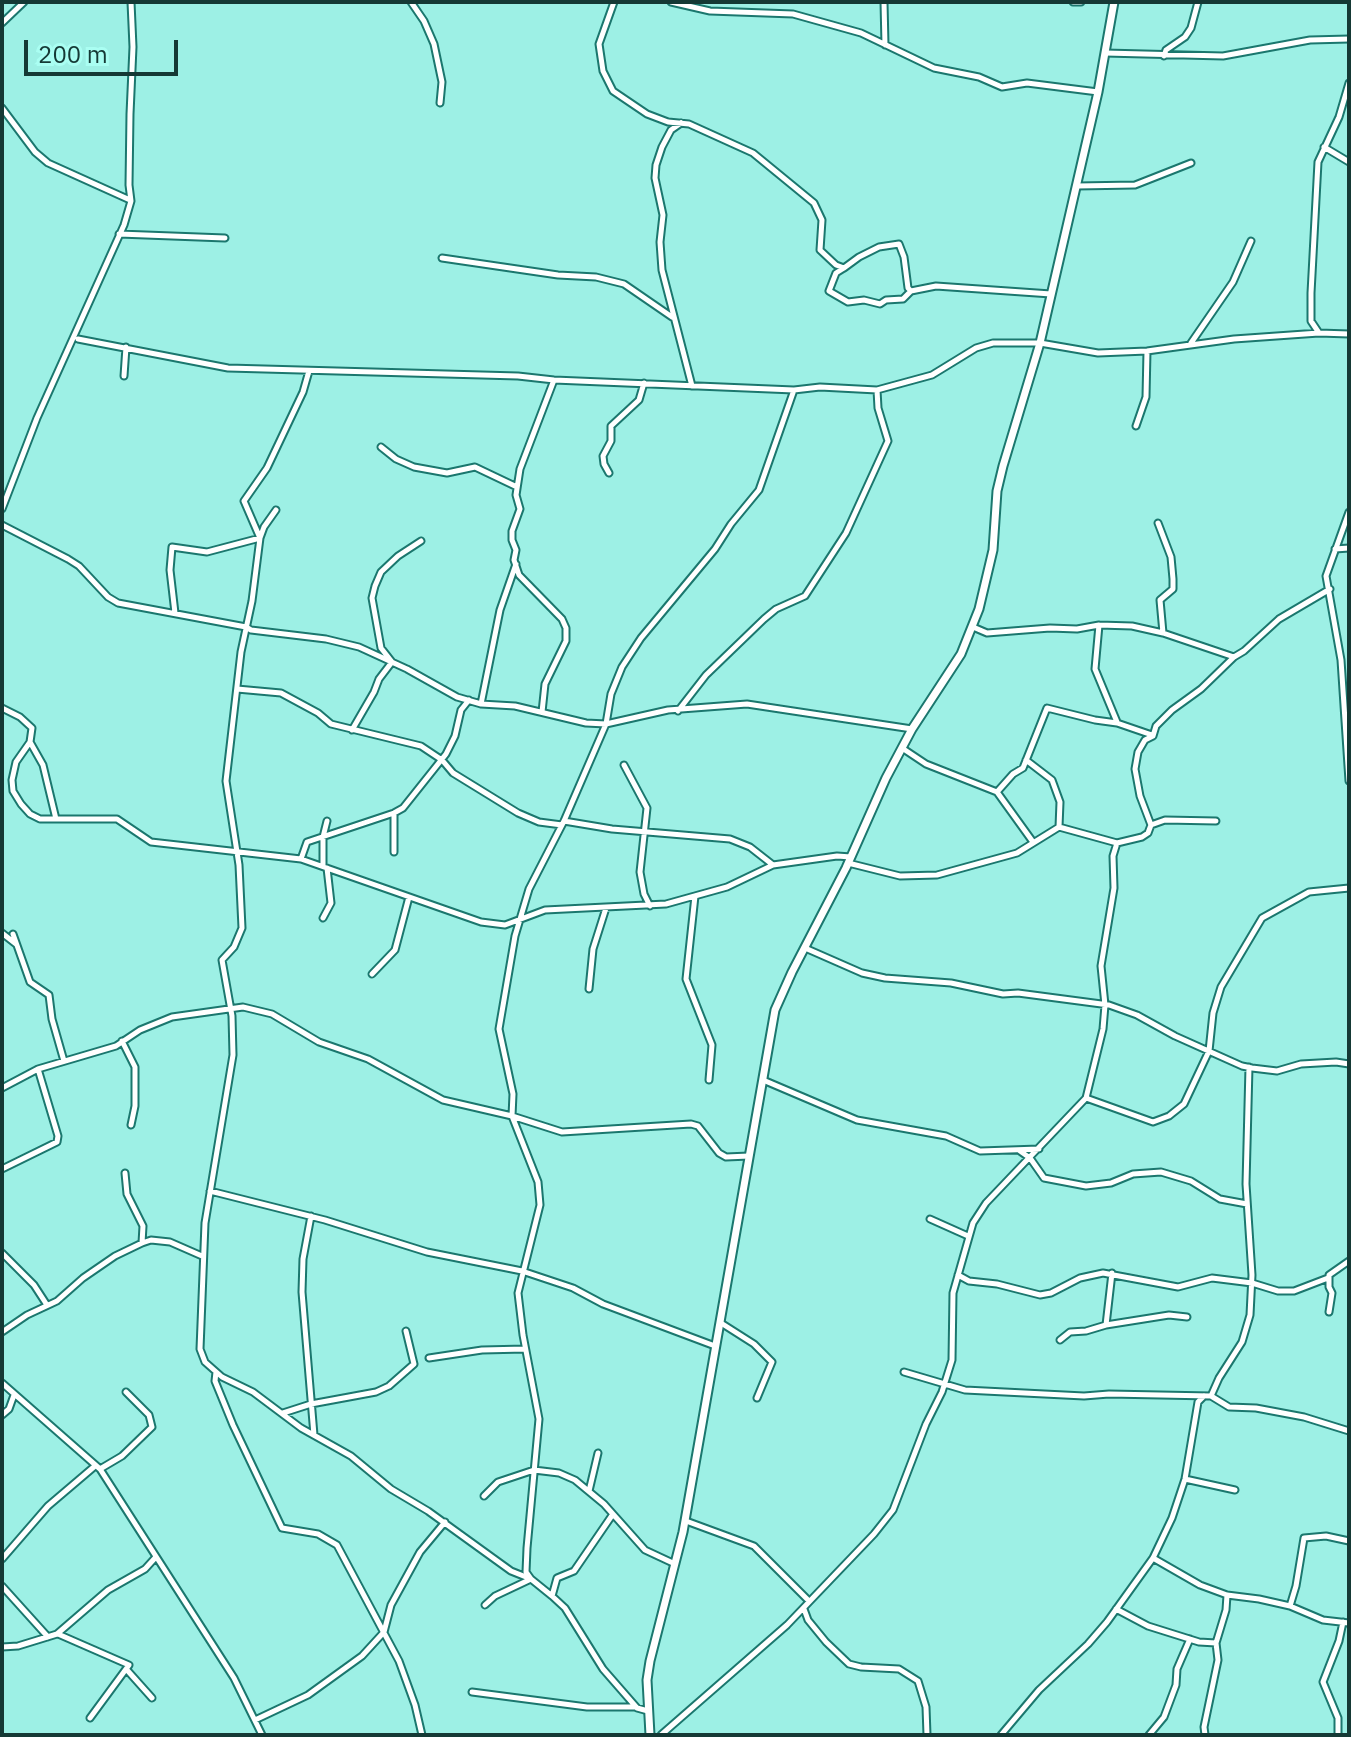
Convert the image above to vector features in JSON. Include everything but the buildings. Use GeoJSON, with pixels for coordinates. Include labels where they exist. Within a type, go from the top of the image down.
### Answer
{"type":"FeatureCollection","features":[{"type":"Feature","properties":{"kind":"street"},"geometry":{"type":"LineString","coordinates":[[2,23],[24,2]]}},
{"type":"Feature","properties":{"kind":"street"},"geometry":{"type":"LineString","coordinates":[[2,509],[5,490],[79,329],[131,201],[131,2]]}},
{"type":"Feature","properties":{"kind":"street"},"geometry":{"type":"LineString","coordinates":[[411,2],[434,44],[442,82],[440,103]]}},
{"type":"Feature","properties":{"kind":"street"},"geometry":{"type":"LineString","coordinates":[[614,2],[599,44],[603,71],[613,91],[622,99],[675,126]]}},
{"type":"Feature","properties":{"kind":"street"},"geometry":{"type":"LineString","coordinates":[[671,2],[710,11],[793,14],[861,33],[934,68],[979,77],[1002,87],[1027,83],[1098,92]]}},
{"type":"Feature","properties":{"kind":"street"},"geometry":{"type":"LineString","coordinates":[[884,2],[885,46]]}},
{"type":"Feature","properties":{"kind":"street"},"geometry":{"type":"LineString","coordinates":[[1073,2],[1081,2]]}},
{"type":"Feature","properties":{"kind":"street"},"geometry":{"type":"LineString","coordinates":[[650,1735],[650,1661],[685,1520],[775,1010],[902,748],[961,654],[973,627],[988,580],[997,491],[1040,343],[1098,92],[1114,2]]}},
{"type":"Feature","properties":{"kind":"street"},"geometry":{"type":"LineString","coordinates":[[1164,56],[1166,50],[1185,37],[1191,28],[1198,2]]}},
{"type":"Feature","properties":{"kind":"street"},"geometry":{"type":"LineString","coordinates":[[1105,53],[1223,56],[1310,40],[1349,39]]}},
{"type":"Feature","properties":{"kind":"street"},"geometry":{"type":"LineString","coordinates":[[1319,333],[1311,321],[1317,172],[1320,153],[1339,117],[1349,83]]}},
{"type":"Feature","properties":{"kind":"street"},"geometry":{"type":"LineString","coordinates":[[2,108],[35,152],[48,163],[131,201]]}},
{"type":"Feature","properties":{"kind":"street"},"geometry":{"type":"LineString","coordinates":[[668,122],[689,124],[753,153],[807,196],[822,220],[822,254],[844,268]]}},
{"type":"Feature","properties":{"kind":"street"},"geometry":{"type":"LineString","coordinates":[[682,123],[675,126],[657,157],[655,178],[663,215],[660,254],[673,318],[688,361],[692,386]]}},
{"type":"Feature","properties":{"kind":"street"},"geometry":{"type":"LineString","coordinates":[[1324,147],[1349,162]]}},
{"type":"Feature","properties":{"kind":"street"},"geometry":{"type":"LineString","coordinates":[[1075,186],[1135,185],[1191,163]]}},
{"type":"Feature","properties":{"kind":"street"},"geometry":{"type":"LineString","coordinates":[[119,234],[225,238]]}},
{"type":"Feature","properties":{"kind":"street"},"geometry":{"type":"LineString","coordinates":[[1191,344],[1233,282],[1251,241]]}},
{"type":"Feature","properties":{"kind":"street"},"geometry":{"type":"LineString","coordinates":[[895,243],[902,248],[908,291],[903,299],[886,300],[880,304],[864,300],[848,302],[829,291],[836,273],[866,253],[895,243]]}},
{"type":"Feature","properties":{"kind":"street"},"geometry":{"type":"LineString","coordinates":[[442,258],[558,275],[590,276],[620,283],[673,318]]}},
{"type":"Feature","properties":{"kind":"street"},"geometry":{"type":"LineString","coordinates":[[908,291],[936,286],[1051,294]]}},
{"type":"Feature","properties":{"kind":"street"},"geometry":{"type":"LineString","coordinates":[[69,346],[78,339],[79,329]]}},
{"type":"Feature","properties":{"kind":"street"},"geometry":{"type":"LineString","coordinates":[[78,339],[228,368],[518,376],[794,390],[820,387],[877,390],[932,375],[976,348],[993,343],[1040,343],[1098,353],[1147,351],[1319,333],[1349,334]]}},
{"type":"Feature","properties":{"kind":"street"},"geometry":{"type":"LineString","coordinates":[[124,376],[126,347]]}},
{"type":"Feature","properties":{"kind":"street"},"geometry":{"type":"LineString","coordinates":[[1136,426],[1146,397],[1147,351]]}},
{"type":"Feature","properties":{"kind":"street"},"geometry":{"type":"LineString","coordinates":[[260,538],[244,501],[267,468],[303,392],[309,371]]}},
{"type":"Feature","properties":{"kind":"street"},"geometry":{"type":"LineString","coordinates":[[481,704],[493,635],[516,574],[516,550],[512,540],[520,509],[517,487],[520,469],[554,380]]}},
{"type":"Feature","properties":{"kind":"street"},"geometry":{"type":"LineString","coordinates":[[609,473],[603,456],[611,441],[611,426],[639,400],[644,383]]}},
{"type":"Feature","properties":{"kind":"street"},"geometry":{"type":"LineString","coordinates":[[637,1708],[603,1669],[565,1608],[526,1572],[539,1414],[518,1301],[522,1271],[540,1205],[538,1182],[512,1116],[513,1094],[499,1029],[515,936],[529,889],[563,823],[606,724],[611,694],[622,667],[641,638],[759,490],[794,390]]}},
{"type":"Feature","properties":{"kind":"street"},"geometry":{"type":"LineString","coordinates":[[678,711],[706,675],[764,619],[776,609],[805,596],[846,533],[888,441],[878,408],[877,390]]}},
{"type":"Feature","properties":{"kind":"street"},"geometry":{"type":"LineString","coordinates":[[381,447],[396,459],[414,467],[447,473],[475,467],[517,487]]}},
{"type":"Feature","properties":{"kind":"street"},"geometry":{"type":"LineString","coordinates":[[276,510],[260,538],[226,781],[242,896],[242,928],[234,947],[222,960],[231,1009],[233,1055],[203,1242],[200,1349],[205,1362],[216,1371],[351,1456],[391,1489],[445,1522],[511,1571],[531,1579]]}},
{"type":"Feature","properties":{"kind":"street"},"geometry":{"type":"LineString","coordinates":[[1349,512],[1326,576],[1341,660],[1349,781]]}},
{"type":"Feature","properties":{"kind":"street"},"geometry":{"type":"LineString","coordinates":[[1158,523],[1171,557],[1173,579],[1173,589],[1160,600],[1163,633]]}},
{"type":"Feature","properties":{"kind":"street"},"geometry":{"type":"LineString","coordinates":[[2,525],[79,566],[108,597],[118,603],[251,630],[326,639],[359,647],[443,690],[481,704],[500,704],[586,723],[606,724],[668,710],[747,704],[912,729]]}},
{"type":"Feature","properties":{"kind":"street"},"geometry":{"type":"LineString","coordinates":[[175,613],[170,570],[172,547],[207,552],[260,538]]}},
{"type":"Feature","properties":{"kind":"street"},"geometry":{"type":"LineString","coordinates":[[392,662],[381,648],[372,598],[381,572],[421,541]]}},
{"type":"Feature","properties":{"kind":"street"},"geometry":{"type":"LineString","coordinates":[[1335,549],[1349,548]]}},
{"type":"Feature","properties":{"kind":"street"},"geometry":{"type":"LineString","coordinates":[[516,574],[562,619],[566,628],[566,641],[545,684],[542,712]]}},
{"type":"Feature","properties":{"kind":"street"},"geometry":{"type":"LineString","coordinates":[[2,708],[28,722],[33,733],[16,762],[12,780],[13,791],[30,814],[40,819],[117,819],[151,842],[301,859],[481,922],[505,925],[545,910],[666,904],[727,887],[773,865],[837,856],[900,876],[937,875],[1017,853],[1059,827],[1117,843],[1142,837],[1151,825],[1140,796],[1135,769],[1138,752],[1145,740],[1153,736],[1156,726],[1172,710],[1201,689],[1279,619],[1330,589]]}},
{"type":"Feature","properties":{"kind":"street"},"geometry":{"type":"LineString","coordinates":[[973,627],[987,633],[1077,629],[1099,625],[1132,626],[1234,657]]}},
{"type":"Feature","properties":{"kind":"street"},"geometry":{"type":"LineString","coordinates":[[1099,625],[1095,669],[1117,723]]}},
{"type":"Feature","properties":{"kind":"street"},"geometry":{"type":"LineString","coordinates":[[352,730],[379,679],[392,662]]}},
{"type":"Feature","properties":{"kind":"street"},"geometry":{"type":"LineString","coordinates":[[237,689],[288,695],[331,724],[421,746],[442,760],[453,773],[518,813],[539,822],[644,830],[740,842],[773,865]]}},
{"type":"Feature","properties":{"kind":"street"},"geometry":{"type":"LineString","coordinates":[[301,859],[307,842],[394,813],[412,798],[442,760],[455,736],[461,710],[469,700]]}},
{"type":"Feature","properties":{"kind":"street"},"geometry":{"type":"LineString","coordinates":[[997,792],[1013,774],[1020,773],[1047,708],[1117,723],[1153,736]]}},
{"type":"Feature","properties":{"kind":"street"},"geometry":{"type":"LineString","coordinates":[[30,742],[43,765],[56,819]]}},
{"type":"Feature","properties":{"kind":"street"},"geometry":{"type":"LineString","coordinates":[[902,748],[926,764],[997,792],[1033,842]]}},
{"type":"Feature","properties":{"kind":"street"},"geometry":{"type":"LineString","coordinates":[[1026,760],[1052,780],[1060,802],[1059,827]]}},
{"type":"Feature","properties":{"kind":"street"},"geometry":{"type":"LineString","coordinates":[[624,765],[647,808],[640,872],[650,906]]}},
{"type":"Feature","properties":{"kind":"street"},"geometry":{"type":"LineString","coordinates":[[394,813],[394,852]]}},
{"type":"Feature","properties":{"kind":"street"},"geometry":{"type":"LineString","coordinates":[[1151,825],[1165,820],[1216,821]]}},
{"type":"Feature","properties":{"kind":"street"},"geometry":{"type":"LineString","coordinates":[[323,918],[331,903],[323,837],[327,821]]}},
{"type":"Feature","properties":{"kind":"street"},"geometry":{"type":"LineString","coordinates":[[661,1735],[748,1662],[804,1609],[893,1510],[952,1360],[952,1301],[968,1236],[979,1211],[1086,1098],[1103,1029],[1105,1005],[1101,966],[1114,888],[1113,856],[1117,843]]}},
{"type":"Feature","properties":{"kind":"street"},"geometry":{"type":"LineString","coordinates":[[1086,1098],[1153,1122],[1184,1104],[1209,1051],[1213,1013],[1221,987],[1262,918],[1309,892],[1349,888]]}},
{"type":"Feature","properties":{"kind":"street"},"geometry":{"type":"LineString","coordinates":[[695,896],[686,979],[712,1045],[709,1080]]}},
{"type":"Feature","properties":{"kind":"street"},"geometry":{"type":"LineString","coordinates":[[372,974],[395,950],[409,897]]}},
{"type":"Feature","properties":{"kind":"street"},"geometry":{"type":"LineString","coordinates":[[589,989],[593,949],[606,908]]}},
{"type":"Feature","properties":{"kind":"street"},"geometry":{"type":"LineString","coordinates":[[2,933],[16,945]]}},
{"type":"Feature","properties":{"kind":"street"},"geometry":{"type":"LineString","coordinates":[[13,934],[30,982],[49,995],[64,1061]]}},
{"type":"Feature","properties":{"kind":"street"},"geometry":{"type":"LineString","coordinates":[[805,948],[862,973],[885,978],[951,983],[1003,994],[1018,993],[1105,1005],[1137,1015],[1246,1068],[1277,1071],[1301,1064],[1349,1064]]}},
{"type":"Feature","properties":{"kind":"street"},"geometry":{"type":"LineString","coordinates":[[2,1088],[38,1069],[116,1046],[140,1030],[172,1017],[243,1007],[272,1014],[298,1032],[368,1059],[443,1100],[512,1116],[562,1132],[691,1124],[698,1126],[719,1153],[726,1157],[750,1156]]}},
{"type":"Feature","properties":{"kind":"street"},"geometry":{"type":"LineString","coordinates":[[122,1041],[135,1067],[135,1106],[131,1125]]}},
{"type":"Feature","properties":{"kind":"street"},"geometry":{"type":"LineString","coordinates":[[1198,1402],[1208,1396],[1248,1329],[1252,1250],[1247,1204],[1246,1068]]}},
{"type":"Feature","properties":{"kind":"street"},"geometry":{"type":"LineString","coordinates":[[2,1169],[57,1142],[58,1136],[38,1069]]}},
{"type":"Feature","properties":{"kind":"street"},"geometry":{"type":"LineString","coordinates":[[763,1080],[857,1120],[946,1136],[980,1151],[1039,1149]]}},
{"type":"Feature","properties":{"kind":"street"},"geometry":{"type":"LineString","coordinates":[[1020,1151],[1030,1158],[1044,1178],[1086,1186],[1111,1183],[1133,1174],[1161,1172],[1191,1181],[1220,1199],[1247,1204]]}},
{"type":"Feature","properties":{"kind":"street"},"geometry":{"type":"LineString","coordinates":[[125,1173],[127,1194],[143,1226],[142,1243]]}},
{"type":"Feature","properties":{"kind":"street"},"geometry":{"type":"LineString","coordinates":[[210,1191],[311,1216],[427,1252],[522,1271],[573,1288],[603,1304],[715,1346]]}},
{"type":"Feature","properties":{"kind":"street"},"geometry":{"type":"LineString","coordinates":[[311,1216],[303,1259],[302,1292],[314,1435]]}},
{"type":"Feature","properties":{"kind":"street"},"geometry":{"type":"LineString","coordinates":[[930,1219],[968,1236]]}},
{"type":"Feature","properties":{"kind":"street"},"geometry":{"type":"LineString","coordinates":[[2,1332],[57,1301],[115,1256],[142,1243],[151,1240],[186,1247],[202,1256]]}},
{"type":"Feature","properties":{"kind":"street"},"geometry":{"type":"LineString","coordinates":[[186,1247],[203,1242]]}},
{"type":"Feature","properties":{"kind":"street"},"geometry":{"type":"LineString","coordinates":[[2,1253],[34,1285],[47,1305]]}},
{"type":"Feature","properties":{"kind":"street"},"geometry":{"type":"LineString","coordinates":[[958,1275],[969,1281],[997,1284],[1040,1295],[1051,1293],[1080,1278],[1112,1273],[1178,1287],[1212,1278],[1252,1283],[1278,1291],[1294,1291],[1328,1278],[1339,1266],[1349,1261]]}},
{"type":"Feature","properties":{"kind":"street"},"geometry":{"type":"LineString","coordinates":[[1106,1325],[1107,1295],[1112,1273]]}},
{"type":"Feature","properties":{"kind":"street"},"geometry":{"type":"LineString","coordinates":[[1328,1278],[1332,1293],[1329,1312]]}},
{"type":"Feature","properties":{"kind":"street"},"geometry":{"type":"LineString","coordinates":[[1060,1340],[1070,1332],[1106,1325],[1169,1315],[1187,1317]]}},
{"type":"Feature","properties":{"kind":"street"},"geometry":{"type":"LineString","coordinates":[[721,1323],[747,1338],[772,1362],[757,1398]]}},
{"type":"Feature","properties":{"kind":"street"},"geometry":{"type":"LineString","coordinates":[[282,1413],[311,1404],[376,1392],[389,1386],[414,1364],[406,1331]]}},
{"type":"Feature","properties":{"kind":"street"},"geometry":{"type":"LineString","coordinates":[[429,1358],[482,1350],[525,1349]]}},
{"type":"Feature","properties":{"kind":"street"},"geometry":{"type":"LineString","coordinates":[[216,1371],[215,1381],[225,1405],[282,1528],[318,1534],[337,1545],[399,1661],[422,1735]]}},
{"type":"Feature","properties":{"kind":"street"},"geometry":{"type":"LineString","coordinates":[[904,1372],[965,1390],[1039,1395],[1208,1396],[1229,1407],[1256,1408],[1304,1417],[1349,1431]]}},
{"type":"Feature","properties":{"kind":"street"},"geometry":{"type":"LineString","coordinates":[[2,1383],[97,1467],[207,1635],[262,1735]]}},
{"type":"Feature","properties":{"kind":"street"},"geometry":{"type":"LineString","coordinates":[[2,1559],[48,1506],[97,1467],[122,1456],[152,1427],[149,1415],[126,1392]]}},
{"type":"Feature","properties":{"kind":"street"},"geometry":{"type":"LineString","coordinates":[[2,1415],[9,1409],[14,1395]]}},
{"type":"Feature","properties":{"kind":"street"},"geometry":{"type":"LineString","coordinates":[[1001,1735],[1048,1681],[1088,1644],[1153,1558],[1172,1518],[1185,1479],[1198,1402],[1193,1395]]}},
{"type":"Feature","properties":{"kind":"street"},"geometry":{"type":"LineString","coordinates":[[589,1491],[598,1453]]}},
{"type":"Feature","properties":{"kind":"street"},"geometry":{"type":"LineString","coordinates":[[484,1496],[498,1482],[534,1470],[559,1473],[589,1491],[645,1550],[675,1564]]}},
{"type":"Feature","properties":{"kind":"street"},"geometry":{"type":"LineString","coordinates":[[1185,1479],[1235,1490]]}},
{"type":"Feature","properties":{"kind":"street"},"geometry":{"type":"LineString","coordinates":[[552,1596],[557,1578],[574,1571],[613,1514]]}},
{"type":"Feature","properties":{"kind":"street"},"geometry":{"type":"LineString","coordinates":[[685,1520],[754,1546],[809,1601]]}},
{"type":"Feature","properties":{"kind":"street"},"geometry":{"type":"LineString","coordinates":[[255,1720],[282,1710],[334,1679],[362,1656],[384,1632],[391,1605],[409,1572],[424,1546],[445,1522]]}},
{"type":"Feature","properties":{"kind":"street"},"geometry":{"type":"LineString","coordinates":[[1290,1606],[1304,1538],[1326,1536],[1349,1541]]}},
{"type":"Feature","properties":{"kind":"street"},"geometry":{"type":"LineString","coordinates":[[2,1647],[57,1634],[108,1590],[145,1569],[155,1558]]}},
{"type":"Feature","properties":{"kind":"street"},"geometry":{"type":"LineString","coordinates":[[1153,1558],[1200,1585],[1227,1595],[1290,1606],[1323,1620],[1346,1622],[1323,1682],[1338,1718],[1338,1735]]}},
{"type":"Feature","properties":{"kind":"street"},"geometry":{"type":"LineString","coordinates":[[485,1605],[495,1596],[531,1579]]}},
{"type":"Feature","properties":{"kind":"street"},"geometry":{"type":"LineString","coordinates":[[2,1586],[48,1637]]}},
{"type":"Feature","properties":{"kind":"street"},"geometry":{"type":"LineString","coordinates":[[1205,1735],[1218,1660],[1216,1643],[1227,1595]]}},
{"type":"Feature","properties":{"kind":"street"},"geometry":{"type":"LineString","coordinates":[[804,1609],[808,1620],[849,1664],[899,1669],[918,1681],[926,1707],[927,1735]]}},
{"type":"Feature","properties":{"kind":"street"},"geometry":{"type":"LineString","coordinates":[[1116,1609],[1137,1622],[1190,1639],[1216,1643]]}},
{"type":"Feature","properties":{"kind":"street"},"geometry":{"type":"LineString","coordinates":[[57,1634],[128,1663],[127,1670],[90,1718]]}},
{"type":"Feature","properties":{"kind":"street"},"geometry":{"type":"LineString","coordinates":[[1149,1735],[1164,1717],[1176,1685],[1177,1669],[1190,1639]]}},
{"type":"Feature","properties":{"kind":"street"},"geometry":{"type":"LineString","coordinates":[[127,1670],[152,1698]]}},
{"type":"Feature","properties":{"kind":"street"},"geometry":{"type":"LineString","coordinates":[[472,1692],[587,1707],[648,1711]]}}]}
